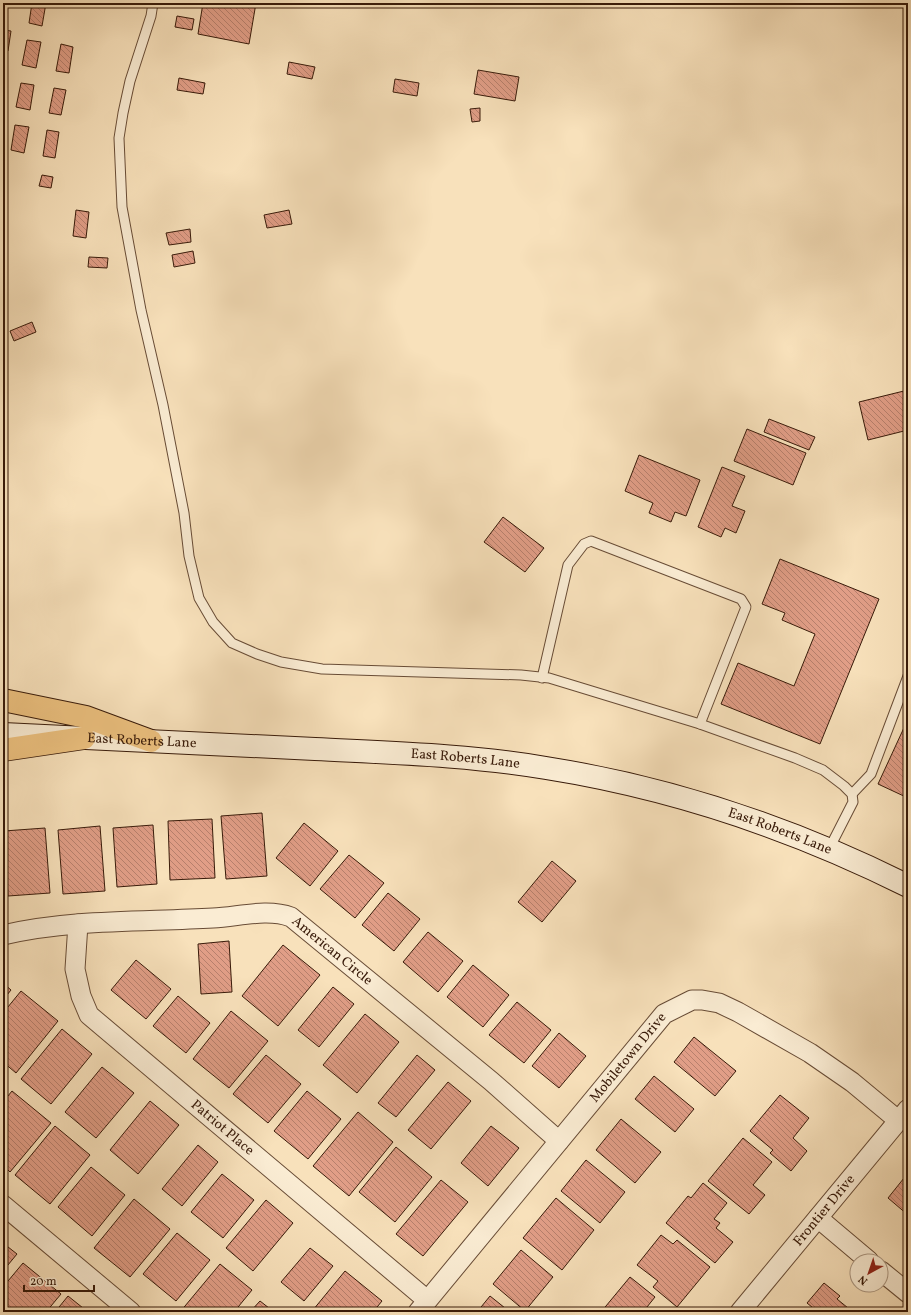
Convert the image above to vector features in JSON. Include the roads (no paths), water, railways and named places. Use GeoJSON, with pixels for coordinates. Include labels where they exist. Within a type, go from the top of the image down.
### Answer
{"type":"FeatureCollection","features":[{"type":"Feature","properties":{"kind":"main road"},"geometry":{"type":"LineString","coordinates":[[3,700],[86,717],[151,741]]}},
{"type":"Feature","properties":{"kind":"main road","name":"East Roberts Lane"},"geometry":{"type":"LineString","coordinates":[[3,734],[458,756],[546,768],[634,785],[720,809],[805,839],[874,868],[908,886]]}},
{"type":"Feature","properties":{"kind":"main road"},"geometry":{"type":"LineString","coordinates":[[3,750],[84,738]]}},
{"type":"Feature","properties":{"kind":"street","name":"American Circle"},"geometry":{"type":"LineString","coordinates":[[3,935],[30,929],[100,922],[214,918],[259,914],[282,914],[291,917],[491,1081],[559,1140]]}},
{"type":"Feature","properties":{"kind":"street","name":"Patriot Place"},"geometry":{"type":"LineString","coordinates":[[78,924],[76,969],[81,996],[89,1015],[422,1306]]}},
{"type":"Feature","properties":{"kind":"street","name":"Mobiletown Drive"},"geometry":{"type":"LineString","coordinates":[[422,1306],[664,1014],[692,1000],[719,1003],[738,1012],[810,1053],[903,1115]]}},
{"type":"Feature","properties":{"kind":"street","name":"Frontier Drive"},"geometry":{"type":"LineString","coordinates":[[740,1312],[903,1115]]}},
{"type":"Feature","properties":{"kind":"street"},"geometry":{"type":"LineString","coordinates":[[3,1205],[131,1312]]}},
{"type":"Feature","properties":{"kind":"street"},"geometry":{"type":"LineString","coordinates":[[818,1218],[860,1253]]}},
{"type":"Feature","properties":{"kind":"street"},"geometry":{"type":"LineString","coordinates":[[889,1278],[908,1294]]}},
{"type":"Feature","properties":{"kind":"lane"},"geometry":{"type":"LineString","coordinates":[[154,3],[130,81],[123,113],[120,138],[122,207],[141,310],[163,405],[184,513],[188,556],[199,598],[213,622],[232,643],[257,654],[281,662],[322,669],[514,675],[549,678],[700,724],[796,758],[823,770],[852,794],[853,802],[829,849]]}},
{"type":"Feature","properties":{"kind":"lane"},"geometry":{"type":"LineString","coordinates":[[542,678],[568,565],[584,544],[591,542],[741,599],[746,607],[700,724]]}},
{"type":"Feature","properties":{"kind":"lane"},"geometry":{"type":"LineString","coordinates":[[852,794],[871,774],[908,676]]}}]}
